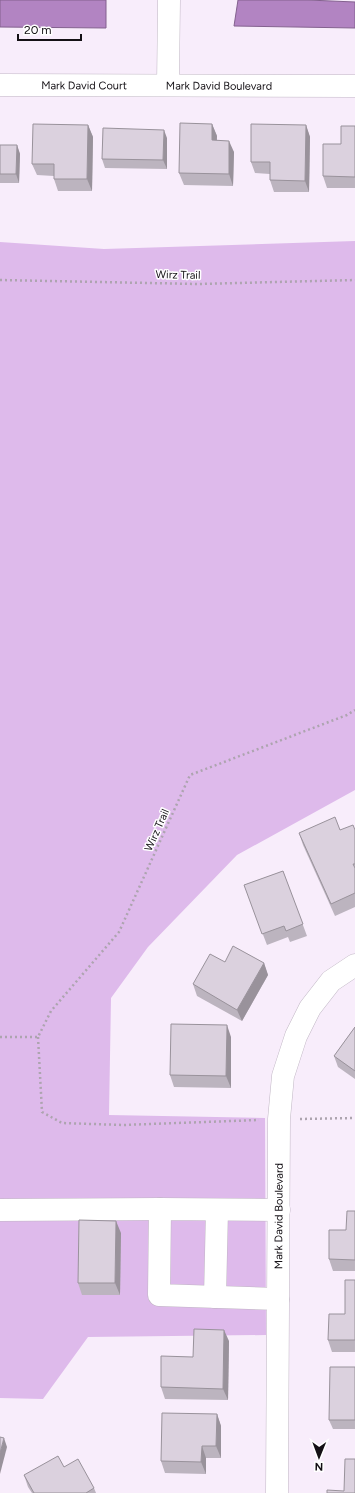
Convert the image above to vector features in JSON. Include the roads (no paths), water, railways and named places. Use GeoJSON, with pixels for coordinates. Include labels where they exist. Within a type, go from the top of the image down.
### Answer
{"type":"FeatureCollection","features":[{"type":"Feature","properties":{"kind":"street","name":"Mark David Boulevard"},"geometry":{"type":"LineString","coordinates":[[170,0],[168,85],[355,86]]}},
{"type":"Feature","properties":{"kind":"street","name":"Mark David Court"},"geometry":{"type":"LineString","coordinates":[[0,85],[168,85]]}},
{"type":"Feature","properties":{"kind":"street","name":"Mark David Boulevard"},"geometry":{"type":"LineString","coordinates":[[277,1493],[279,1119],[282,1076],[296,1036],[310,1008],[331,982],[355,965]]}},
{"type":"Feature","properties":{"kind":"street"},"geometry":{"type":"LineString","coordinates":[[160,1209],[159,1295],[278,1299]]}},
{"type":"Feature","properties":{"kind":"street"},"geometry":{"type":"LineString","coordinates":[[0,1210],[279,1210]]}},
{"type":"Feature","properties":{"kind":"street"},"geometry":{"type":"LineString","coordinates":[[215,1297],[217,1210]]}}]}
